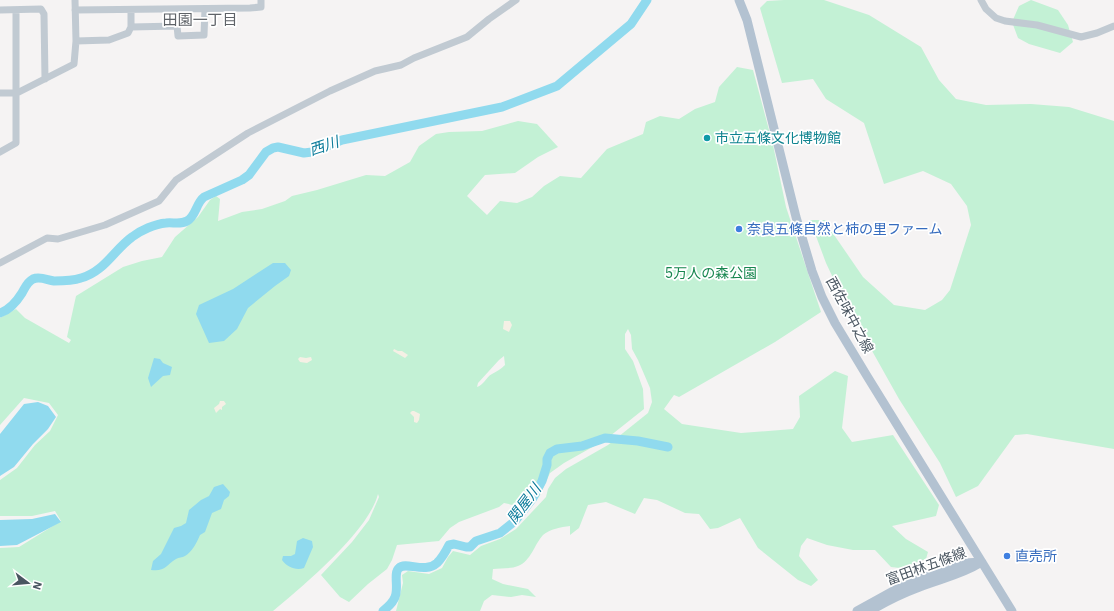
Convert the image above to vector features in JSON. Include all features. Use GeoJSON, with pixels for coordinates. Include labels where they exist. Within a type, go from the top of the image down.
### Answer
{"type":"FeatureCollection","features":[{"type":"Feature","properties":{"kind":"main road","name":"西佐味中之線"},"geometry":{"type":"LineString","coordinates":[[738,0],[747,20],[795,210],[812,271],[822,297],[910,446],[1012,611]]}},
{"type":"Feature","properties":{"kind":"main road","name":"富田林五條線"},"geometry":{"type":"LineString","coordinates":[[857,611],[906,584],[965,563],[982,562]]}},
{"type":"Feature","properties":{"kind":"main road","name":"富田林五條線"},"geometry":{"type":"LineString","coordinates":[[870,611],[881,604],[917,588],[968,570],[982,562]]}},
{"type":"Feature","properties":{"kind":"street"},"geometry":{"type":"LineString","coordinates":[[0,93],[17,92],[74,64],[76,41],[75,0]]}},
{"type":"Feature","properties":{"kind":"street"},"geometry":{"type":"LineString","coordinates":[[75,10],[261,7],[261,0]]}},
{"type":"Feature","properties":{"kind":"street"},"geometry":{"type":"LineString","coordinates":[[0,262],[47,238],[58,239],[105,225],[159,201],[176,180],[248,133],[330,91],[375,71],[401,65],[414,58],[467,37],[516,0]]}},
{"type":"Feature","properties":{"kind":"street"},"geometry":{"type":"LineString","coordinates":[[981,0],[986,9],[996,18],[1005,21],[1037,25],[1081,37],[1097,33],[1114,26]]}},
{"type":"Feature","properties":{"kind":"street"},"geometry":{"type":"LineString","coordinates":[[0,10],[41,9],[44,14],[45,79]]}},
{"type":"Feature","properties":{"kind":"street"},"geometry":{"type":"LineString","coordinates":[[131,27],[177,26],[178,36],[204,35],[205,9]]}},
{"type":"Feature","properties":{"kind":"street"},"geometry":{"type":"LineString","coordinates":[[0,152],[16,143],[16,10]]}},
{"type":"Feature","properties":{"kind":"street"},"geometry":{"type":"LineString","coordinates":[[76,41],[109,40],[128,33],[131,27],[131,10]]}},
{"type":"Feature","properties":{"kind":"green space"},"geometry":{"type":"Polygon","coordinates":[[[824,0],[869,15],[921,47],[939,80],[956,99],[986,105],[1031,104],[1069,107],[1114,121],[1114,449],[1027,434],[1015,435],[978,486],[956,497],[940,463],[899,399],[843,299],[826,263],[810,220],[827,220],[830,229],[863,277],[894,305],[925,310],[942,300],[950,290],[971,225],[967,206],[951,184],[923,171],[884,184],[864,123],[826,99],[813,79],[782,83],[760,8],[767,1],[824,0]]]}},
{"type":"Feature","properties":{"kind":"green space"},"geometry":{"type":"Polygon","coordinates":[[[1031,0],[1058,10],[1068,25],[1073,42],[1060,53],[1029,44],[1018,38],[1012,22],[1019,6],[1031,0]]]}},
{"type":"Feature","properties":{"kind":"green space","name":"5万人の森公園"},"geometry":{"type":"Polygon","coordinates":[[[737,67],[753,70],[773,145],[786,207],[821,312],[775,342],[679,397],[674,395],[664,409],[682,424],[741,433],[793,429],[800,417],[799,396],[835,371],[848,376],[842,428],[852,442],[893,435],[939,505],[936,516],[892,526],[906,539],[928,552],[926,559],[900,568],[891,567],[875,550],[853,550],[827,545],[807,538],[801,546],[799,556],[818,580],[811,586],[798,580],[758,548],[740,518],[718,528],[710,529],[699,514],[685,513],[657,500],[644,498],[635,514],[606,502],[588,505],[579,528],[570,535],[570,526],[549,531],[543,535],[529,557],[522,564],[512,568],[493,569],[492,579],[503,584],[528,589],[536,597],[522,595],[511,597],[492,595],[484,601],[480,611],[396,611],[403,583],[402,575],[408,571],[429,574],[442,568],[453,551],[470,555],[481,546],[500,539],[516,529],[546,497],[548,489],[555,478],[566,469],[608,445],[648,413],[652,402],[650,388],[632,349],[631,335],[628,329],[625,334],[625,349],[633,361],[643,389],[644,409],[605,440],[564,463],[550,473],[539,497],[522,507],[504,503],[499,507],[459,522],[450,528],[439,541],[397,545],[387,569],[349,602],[340,597],[321,575],[352,542],[369,520],[379,497],[378,494],[372,509],[362,525],[348,541],[317,573],[273,611],[0,611],[0,548],[19,547],[61,521],[55,511],[32,516],[0,516],[0,480],[17,468],[35,445],[50,431],[58,415],[49,403],[24,398],[0,425],[0,318],[16,309],[25,318],[69,343],[71,340],[67,337],[76,296],[123,267],[162,257],[175,237],[198,217],[210,200],[216,196],[220,199],[218,221],[242,212],[262,209],[285,201],[292,196],[366,175],[385,176],[410,162],[419,146],[436,134],[482,131],[518,121],[537,124],[558,147],[538,157],[515,173],[485,175],[467,196],[487,215],[500,201],[517,203],[532,197],[544,186],[560,176],[581,178],[607,149],[643,134],[646,122],[660,116],[679,119],[695,109],[715,102],[719,87],[737,67]],[[504,356],[478,383],[477,387],[481,385],[490,375],[505,365],[504,356]]]}},
{"type":"Feature","properties":{"kind":"sand"},"geometry":{"type":"Polygon","coordinates":[[[504,321],[510,321],[512,325],[509,332],[503,329],[504,321]]]}},
{"type":"Feature","properties":{"kind":"sand"},"geometry":{"type":"Polygon","coordinates":[[[394,349],[402,351],[408,355],[405,358],[393,351],[394,349]]]}},
{"type":"Feature","properties":{"kind":"sand"},"geometry":{"type":"Polygon","coordinates":[[[300,357],[311,357],[312,360],[307,363],[300,362],[298,359],[300,357]]]}},
{"type":"Feature","properties":{"kind":"sand"},"geometry":{"type":"Polygon","coordinates":[[[220,401],[224,401],[226,404],[222,407],[222,410],[220,409],[216,413],[214,408],[220,401]]]}},
{"type":"Feature","properties":{"kind":"sand"},"geometry":{"type":"Polygon","coordinates":[[[412,411],[420,414],[417,423],[414,422],[414,417],[410,413],[412,411]]]}},
{"type":"Feature","properties":{"kind":"water"},"geometry":{"type":"Polygon","coordinates":[[[273,263],[285,263],[291,270],[289,276],[248,308],[237,329],[224,341],[209,343],[196,314],[199,305],[233,289],[273,263]]]}},
{"type":"Feature","properties":{"kind":"water"},"geometry":{"type":"Polygon","coordinates":[[[154,358],[160,359],[163,363],[172,367],[170,375],[163,376],[151,387],[148,378],[154,358]]]}},
{"type":"Feature","properties":{"kind":"water"},"geometry":{"type":"Polygon","coordinates":[[[38,402],[48,406],[56,417],[48,429],[14,467],[0,476],[0,434],[24,404],[38,402]]]}},
{"type":"Feature","properties":{"kind":"water"},"geometry":{"type":"Polygon","coordinates":[[[223,484],[230,492],[229,496],[224,500],[221,509],[212,513],[205,532],[200,535],[196,544],[188,554],[176,559],[165,568],[151,570],[153,561],[161,554],[174,528],[186,523],[189,510],[201,500],[209,496],[214,487],[223,484]]]}},
{"type":"Feature","properties":{"kind":"water"},"geometry":{"type":"Polygon","coordinates":[[[55,514],[61,522],[17,545],[0,546],[0,520],[32,519],[55,514]]]}},
{"type":"Feature","properties":{"kind":"water"},"geometry":{"type":"Polygon","coordinates":[[[303,538],[312,541],[313,547],[304,568],[292,568],[286,565],[282,560],[283,556],[291,556],[295,554],[297,541],[303,538]]]}},
{"type":"Feature","properties":{"kind":"waterway","name":"西川"},"geometry":{"type":"LineString","coordinates":[[0,313],[7,310],[12,305],[28,283],[33,279],[44,278],[54,281],[68,281],[89,275],[102,266],[126,242],[140,232],[157,225],[182,223],[187,221],[190,219],[204,197],[242,180],[249,175],[266,152],[273,148],[278,147],[304,153],[312,152],[342,140],[502,107],[557,86],[631,24],[647,0]]}},
{"type":"Feature","properties":{"kind":"waterway","name":"関屋川"},"geometry":{"type":"LineString","coordinates":[[383,611],[392,603],[395,597],[396,573],[399,568],[402,566],[422,568],[432,566],[441,559],[449,545],[454,544],[470,547],[476,541],[500,533],[515,521],[533,498],[542,481],[547,465],[547,459],[550,453],[557,449],[582,446],[605,438],[638,441],[668,447]]}},
{"type":"Feature","properties":{"kind":"place","name":"市立五條文化博物館"},"geometry":{"type":"Point","coordinates":[707,138]}},
{"type":"Feature","properties":{"kind":"place","name":"奈良五條自然と柿の里ファーム"},"geometry":{"type":"Point","coordinates":[739,229]}},
{"type":"Feature","properties":{"kind":"place","name":"直売所"},"geometry":{"type":"Point","coordinates":[1007,556]}},
{"type":"Feature","properties":{"kind":"district","name":"田園一丁目"},"geometry":{"type":"Point","coordinates":[200,20]}}]}
